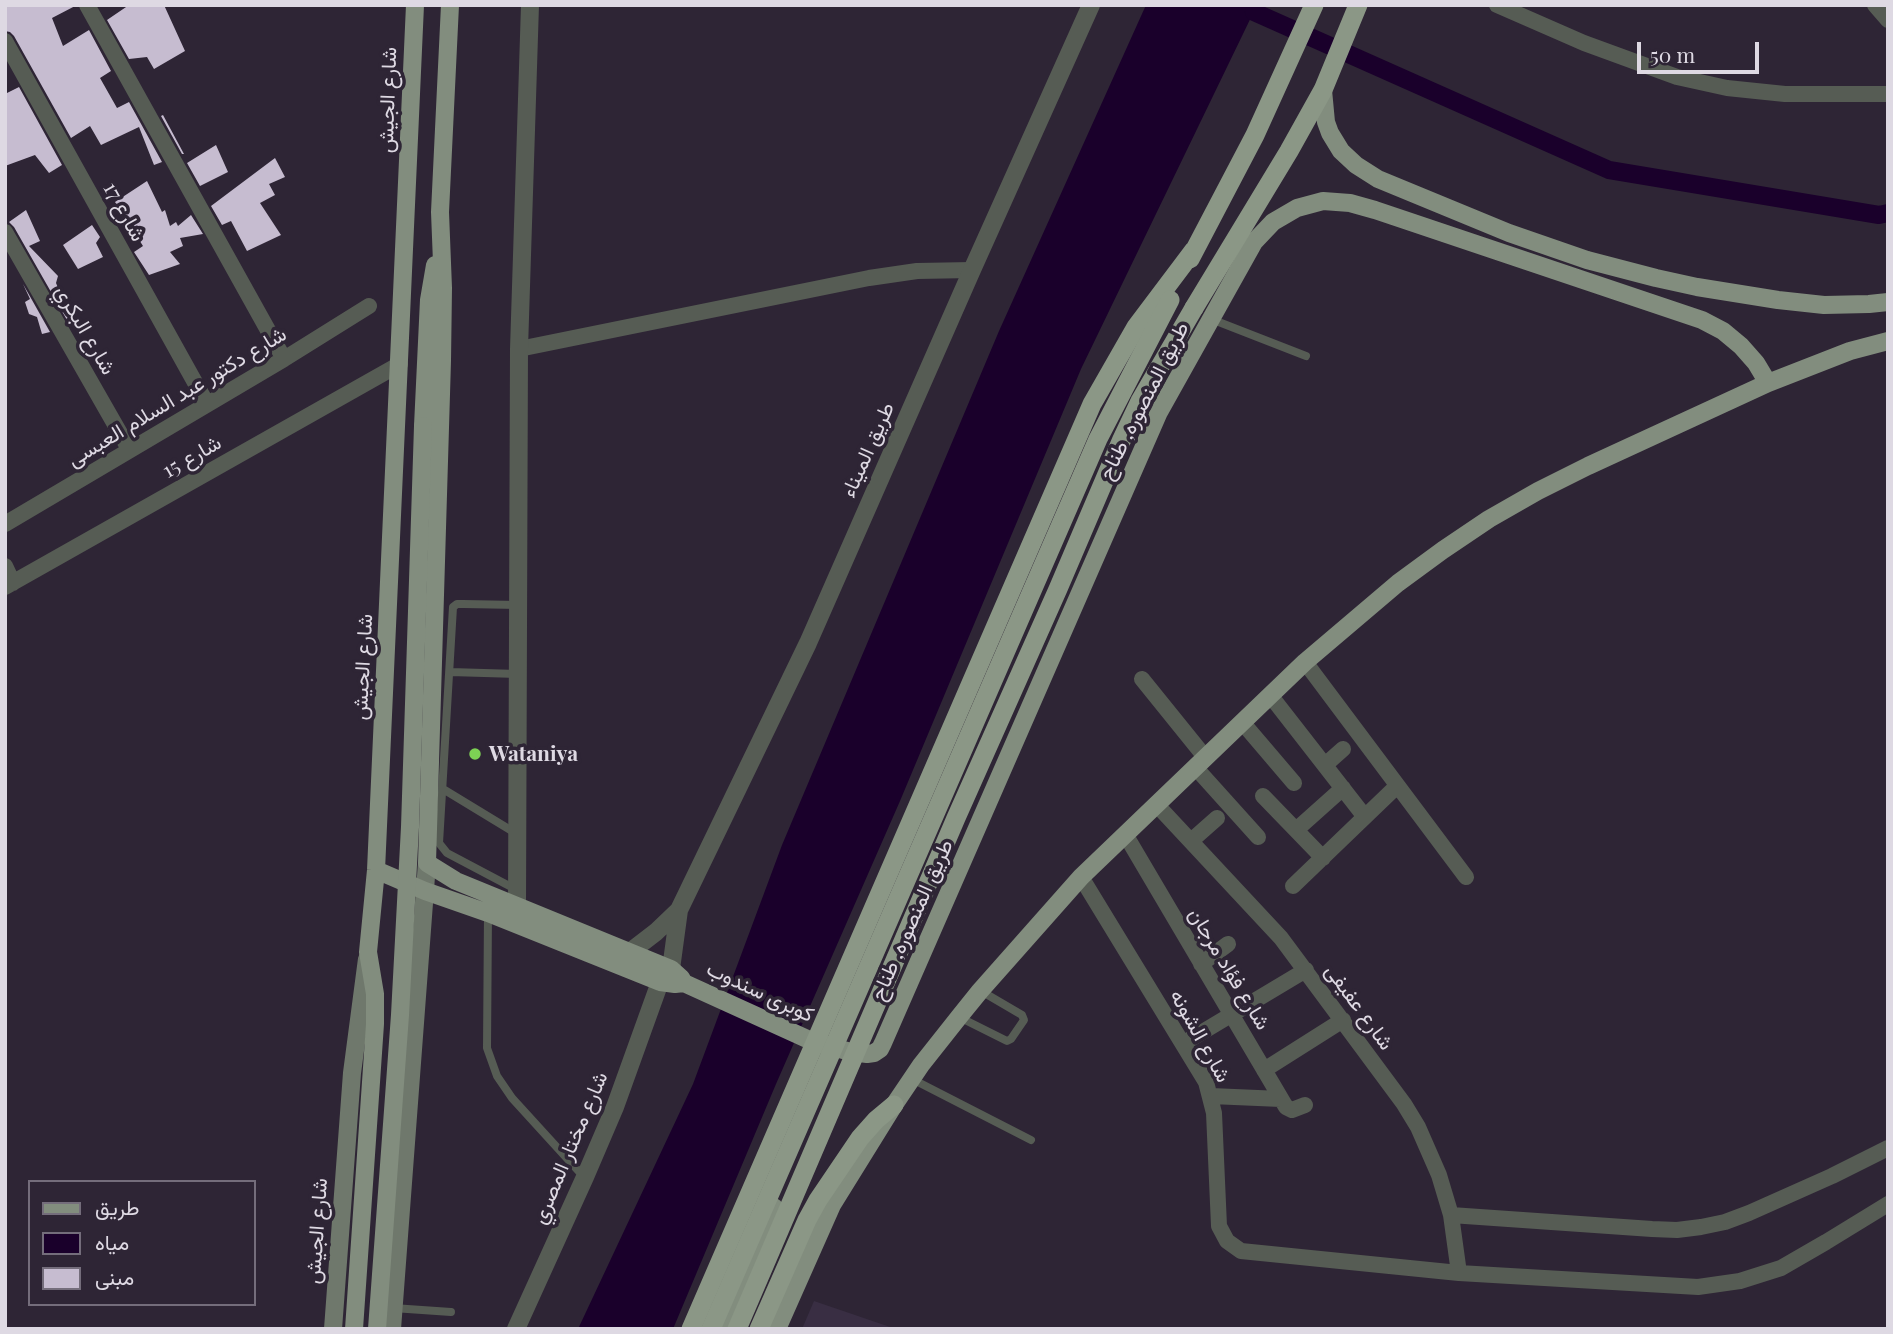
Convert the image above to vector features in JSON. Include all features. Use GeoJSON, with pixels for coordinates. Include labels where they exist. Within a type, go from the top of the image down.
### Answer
{"type":"FeatureCollection","features":[{"type":"Feature","properties":{"kind":"highway"},"geometry":{"type":"LineString","coordinates":[[737,1329],[1122,439],[1140,401],[1324,86],[1358,5]]}},
{"type":"Feature","properties":{"kind":"highway"},"geometry":{"type":"LineString","coordinates":[[710,1329],[1098,439],[1255,135],[1312,10]]}},
{"type":"Feature","properties":{"kind":"highway"},"geometry":{"type":"LineString","coordinates":[[691,1329],[808,1040],[1092,404],[1136,327],[1194,250]]}},
{"type":"Feature","properties":{"kind":"highway"},"geometry":{"type":"LineString","coordinates":[[766,1325],[807,1220],[818,1200],[860,1138],[894,1105]]}},
{"type":"Feature","properties":{"kind":"main road","name":"شارع الجيش"},"geometry":{"type":"LineString","coordinates":[[333,1329],[352,1073],[376,870],[415,5]]}},
{"type":"Feature","properties":{"kind":"main road"},"geometry":{"type":"LineString","coordinates":[[391,1329],[425,891],[442,362],[440,212],[450,5]]}},
{"type":"Feature","properties":{"kind":"main road"},"geometry":{"type":"LineString","coordinates":[[1324,86],[1326,122],[1330,133],[1341,151],[1356,165],[1378,179],[1509,233],[1587,260],[1656,278],[1778,300],[1824,305],[1888,302]]}},
{"type":"Feature","properties":{"kind":"main road","name":"طريق المنصوره, طناح"},"geometry":{"type":"LineString","coordinates":[[808,1040],[851,1052],[867,1054],[880,1049],[1140,452],[1169,393],[1254,242],[1273,222],[1297,208],[1323,201],[1363,206],[1702,320],[1723,331],[1741,346],[1768,383]]}},
{"type":"Feature","properties":{"kind":"main road"},"geometry":{"type":"LineString","coordinates":[[377,1329],[400,1015],[410,827],[429,300],[441,242]]}},
{"type":"Feature","properties":{"kind":"main road"},"geometry":{"type":"LineString","coordinates":[[1581,280],[1587,260]]}},
{"type":"Feature","properties":{"kind":"main road"},"geometry":{"type":"LineString","coordinates":[[894,1105],[980,991],[1082,877],[1305,662],[1398,583],[1489,519],[1588,466],[1768,383],[1850,351],[1888,341]]}},
{"type":"Feature","properties":{"kind":"main road"},"geometry":{"type":"LineString","coordinates":[[426,863],[456,881],[486,906]]}},
{"type":"Feature","properties":{"kind":"main road"},"geometry":{"type":"LineString","coordinates":[[376,870],[425,891],[486,906],[665,975]]}},
{"type":"Feature","properties":{"kind":"main road"},"geometry":{"type":"LineString","coordinates":[[486,906],[517,898],[630,952],[665,975]]}},
{"type":"Feature","properties":{"kind":"main road"},"geometry":{"type":"LineString","coordinates":[[354,1329],[375,1024],[368,952]]}},
{"type":"Feature","properties":{"kind":"main road","name":"كوبرى سندوب"},"geometry":{"type":"LineString","coordinates":[[665,975],[681,978],[684,983],[808,1040]]}},
{"type":"Feature","properties":{"kind":"main road"},"geometry":{"type":"LineString","coordinates":[[723,1329],[828,1078],[827,1062],[808,1040]]}},
{"type":"Feature","properties":{"kind":"street"},"geometry":{"type":"LineString","coordinates":[[87,5],[284,359]]}},
{"type":"Feature","properties":{"kind":"street"},"geometry":{"type":"LineString","coordinates":[[517,898],[519,349],[530,5]]}},
{"type":"Feature","properties":{"kind":"street","name":"طريق الميناء"},"geometry":{"type":"LineString","coordinates":[[665,975],[679,910],[808,643],[1091,5]]}},
{"type":"Feature","properties":{"kind":"street"},"geometry":{"type":"LineString","coordinates":[[1497,5],[1584,43],[1677,77],[1714,85],[1785,94],[1888,94]]}},
{"type":"Feature","properties":{"kind":"street"},"geometry":{"type":"LineString","coordinates":[[1875,5],[1888,20]]}},
{"type":"Feature","properties":{"kind":"street","name":"شارع 17"},"geometry":{"type":"LineString","coordinates":[[5,41],[206,404]]}},
{"type":"Feature","properties":{"kind":"street","name":"شارع البكري"},"geometry":{"type":"LineString","coordinates":[[5,232],[129,449]]}},
{"type":"Feature","properties":{"kind":"street"},"geometry":{"type":"LineString","coordinates":[[519,349],[869,278],[917,271],[972,270]]}},
{"type":"Feature","properties":{"kind":"street","name":"شارع دكتور عبد السلام العبسى"},"geometry":{"type":"LineString","coordinates":[[5,524],[369,306]]}},
{"type":"Feature","properties":{"kind":"street","name":"شارع 15"},"geometry":{"type":"LineString","coordinates":[[9,585],[400,364]]}},
{"type":"Feature","properties":{"kind":"street"},"geometry":{"type":"LineString","coordinates":[[5,566],[9,585]]}},
{"type":"Feature","properties":{"kind":"street"},"geometry":{"type":"LineString","coordinates":[[1305,662],[1466,877]]}},
{"type":"Feature","properties":{"kind":"street"},"geometry":{"type":"LineString","coordinates":[[1142,679],[1200,762],[1258,837]]}},
{"type":"Feature","properties":{"kind":"street"},"geometry":{"type":"LineString","coordinates":[[1270,695],[1365,817]]}},
{"type":"Feature","properties":{"kind":"street"},"geometry":{"type":"LineString","coordinates":[[1242,722],[1294,783]]}},
{"type":"Feature","properties":{"kind":"street"},"geometry":{"type":"LineString","coordinates":[[1325,765],[1343,749]]}},
{"type":"Feature","properties":{"kind":"street"},"geometry":{"type":"LineString","coordinates":[[1293,886],[1397,786]]}},
{"type":"Feature","properties":{"kind":"street"},"geometry":{"type":"LineString","coordinates":[[1296,830],[1343,788]]}},
{"type":"Feature","properties":{"kind":"street"},"geometry":{"type":"LineString","coordinates":[[1263,796],[1323,858]]}},
{"type":"Feature","properties":{"kind":"street","name":"شارع عفيفى"},"geometry":{"type":"LineString","coordinates":[[1156,804],[1269,923],[1404,1104],[1418,1126],[1434,1163],[1451,1215],[1459,1273]]}},
{"type":"Feature","properties":{"kind":"street"},"geometry":{"type":"LineString","coordinates":[[1191,841],[1217,817]]}},
{"type":"Feature","properties":{"kind":"street","name":"شارع فؤاد مرجان"},"geometry":{"type":"LineString","coordinates":[[1125,834],[1281,1099]]}},
{"type":"Feature","properties":{"kind":"street","name":"شارع الشونه"},"geometry":{"type":"LineString","coordinates":[[1082,877],[1206,1082],[1214,1113],[1219,1226],[1227,1241],[1241,1251],[1459,1273],[1698,1287],[1740,1281],[1781,1268],[1888,1204]]}},
{"type":"Feature","properties":{"kind":"street","name":"طريق الميناء"},"geometry":{"type":"LineString","coordinates":[[630,952],[679,910]]}},
{"type":"Feature","properties":{"kind":"street"},"geometry":{"type":"LineString","coordinates":[[1201,964],[1228,944]]}},
{"type":"Feature","properties":{"kind":"street"},"geometry":{"type":"LineString","coordinates":[[1184,1044],[1306,970]]}},
{"type":"Feature","properties":{"kind":"street","name":"شارع مختار المصري"},"geometry":{"type":"LineString","coordinates":[[516,1329],[615,1107],[665,975]]}},
{"type":"Feature","properties":{"kind":"street"},"geometry":{"type":"LineString","coordinates":[[1264,1070],[1343,1020]]}},
{"type":"Feature","properties":{"kind":"street"},"geometry":{"type":"LineString","coordinates":[[1211,1096],[1281,1099],[1289,1109],[1296,1110],[1305,1105]]}},
{"type":"Feature","properties":{"kind":"street"},"geometry":{"type":"LineString","coordinates":[[1451,1215],[1652,1229],[1702,1227],[1749,1213],[1888,1148]]}},
{"type":"Feature","properties":{"kind":"lane"},"geometry":{"type":"LineString","coordinates":[[1211,319],[1306,356]]}},
{"type":"Feature","properties":{"kind":"lane"},"geometry":{"type":"LineString","coordinates":[[517,898],[442,849],[439,844],[453,607],[457,604],[519,605]]}},
{"type":"Feature","properties":{"kind":"lane"},"geometry":{"type":"LineString","coordinates":[[450,672],[518,674]]}},
{"type":"Feature","properties":{"kind":"lane"},"geometry":{"type":"LineString","coordinates":[[443,789],[517,834]]}},
{"type":"Feature","properties":{"kind":"lane"},"geometry":{"type":"LineString","coordinates":[[486,906],[486,1048],[497,1076],[512,1098],[585,1177]]}},
{"type":"Feature","properties":{"kind":"lane"},"geometry":{"type":"LineString","coordinates":[[959,1017],[1007,1041],[1011,1039],[1024,1020],[1022,1015],[980,991]]}},
{"type":"Feature","properties":{"kind":"lane"},"geometry":{"type":"LineString","coordinates":[[912,1079],[1031,1140]]}},
{"type":"Feature","properties":{"kind":"lane"},"geometry":{"type":"LineString","coordinates":[[393,1308],[452,1312]]}},
{"type":"Feature","properties":{"kind":"shaded area"},"geometry":{"type":"Polygon","coordinates":[[[814,1301],[896,1329],[802,1329],[814,1301]]]}},
{"type":"Feature","properties":{"kind":"water"},"geometry":{"type":"Polygon","coordinates":[[[1146,5],[1257,5],[1081,369],[900,801],[776,1084],[673,1329],[578,1329],[693,1084],[782,845],[999,331],[1146,5]]]}},
{"type":"Feature","properties":{"kind":"building"},"geometry":{"type":"Polygon","coordinates":[[[5,5],[77,5],[52,18],[63,46],[89,30],[111,71],[100,78],[117,108],[129,102],[162,162],[154,165],[139,127],[101,145],[90,126],[71,138],[14,36],[5,31],[5,5]]]}},
{"type":"Feature","properties":{"kind":"building"},"geometry":{"type":"Polygon","coordinates":[[[129,5],[164,5],[185,51],[154,69],[147,57],[129,59],[107,20],[129,5]]]}},
{"type":"Feature","properties":{"kind":"building"},"geometry":{"type":"Polygon","coordinates":[[[19,87],[62,165],[49,173],[35,155],[5,166],[5,94],[19,87]]]}},
{"type":"Feature","properties":{"kind":"building"},"geometry":{"type":"Polygon","coordinates":[[[163,115],[184,154],[161,116],[163,115]]]}},
{"type":"Feature","properties":{"kind":"building"},"geometry":{"type":"Polygon","coordinates":[[[216,145],[228,172],[200,186],[187,163],[216,145]]]}},
{"type":"Feature","properties":{"kind":"building"},"geometry":{"type":"Polygon","coordinates":[[[275,158],[285,177],[269,184],[275,195],[260,203],[281,235],[247,251],[231,221],[222,225],[211,206],[275,158]]]}},
{"type":"Feature","properties":{"kind":"building"},"geometry":{"type":"Polygon","coordinates":[[[147,181],[162,212],[165,210],[170,226],[176,222],[178,226],[191,215],[203,234],[180,238],[183,246],[170,252],[180,264],[149,275],[134,252],[143,246],[115,202],[147,181]]]}},
{"type":"Feature","properties":{"kind":"building"},"geometry":{"type":"Polygon","coordinates":[[[26,210],[40,241],[29,246],[58,276],[56,283],[74,326],[71,327],[9,222],[26,210]]]}},
{"type":"Feature","properties":{"kind":"building"},"geometry":{"type":"Polygon","coordinates":[[[92,225],[100,237],[96,243],[103,257],[78,269],[63,245],[92,225]]]}},
{"type":"Feature","properties":{"kind":"building"},"geometry":{"type":"Polygon","coordinates":[[[23,284],[50,332],[42,334],[37,317],[29,314],[25,302],[30,299],[23,284]]]}},
{"type":"Feature","properties":{"kind":"waterway"},"geometry":{"type":"LineString","coordinates":[[1254,12],[1609,170],[1879,215],[1888,213]]}},
{"type":"Feature","properties":{"kind":"place","name":"Wataniya"},"geometry":{"type":"Point","coordinates":[475,754]}}]}
